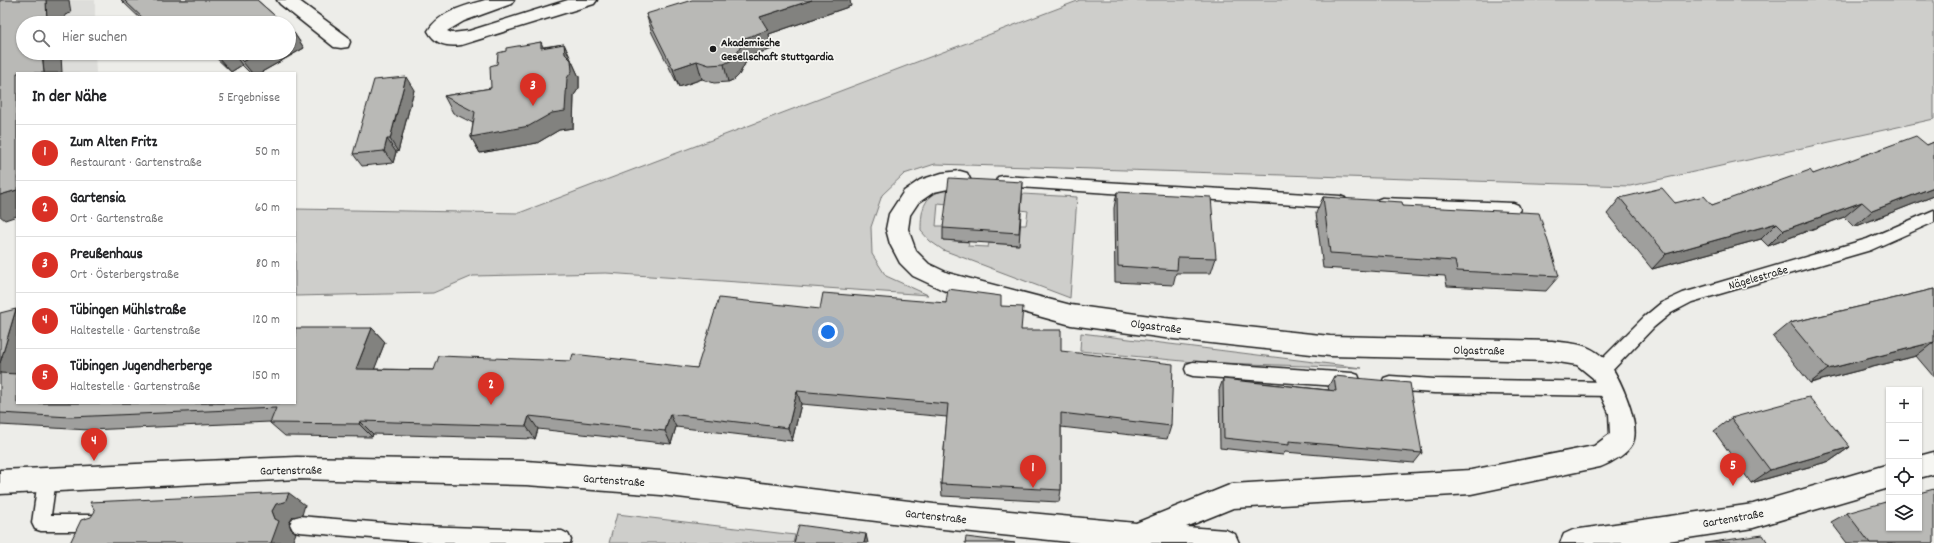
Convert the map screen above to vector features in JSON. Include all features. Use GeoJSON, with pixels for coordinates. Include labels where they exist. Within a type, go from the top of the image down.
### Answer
{"type":"FeatureCollection","features":[{"type":"Feature","properties":{"kind":"street"},"geometry":{"type":"LineString","coordinates":[[286,0],[341,42]]}},
{"type":"Feature","properties":{"kind":"street"},"geometry":{"type":"LineString","coordinates":[[505,0],[452,18],[442,24],[437,31],[440,36],[445,39],[452,40],[470,37],[588,0]]}},
{"type":"Feature","properties":{"kind":"street","name":"Olgastraße"},"geometry":{"type":"LineString","coordinates":[[968,179],[942,181],[927,186],[910,197],[900,214],[897,229],[901,244],[908,257],[921,270],[943,281],[1071,315],[1158,327],[1330,346],[1552,351],[1583,356],[1606,380],[1621,413],[1622,440],[1600,456],[1472,482],[1232,496],[1135,536]]}},
{"type":"Feature","properties":{"kind":"street"},"geometry":{"type":"LineString","coordinates":[[1922,466],[1934,463]]}},
{"type":"Feature","properties":{"kind":"street","name":"Gartenstraße"},"geometry":{"type":"LineString","coordinates":[[0,482],[297,468],[526,473],[661,483],[934,516],[1135,536],[1226,543]]}},
{"type":"Feature","properties":{"kind":"street","name":"Gartenstraße"},"geometry":{"type":"LineString","coordinates":[[1573,543],[1753,516],[1886,477]]}},
{"type":"Feature","properties":{"kind":"lane"},"geometry":{"type":"LineString","coordinates":[[992,181],[1355,203]]}},
{"type":"Feature","properties":{"kind":"lane"},"geometry":{"type":"LineString","coordinates":[[1370,204],[1513,209]]}},
{"type":"Feature","properties":{"kind":"lane","name":"Nägelestraße"},"geometry":{"type":"LineString","coordinates":[[1606,380],[1649,322],[1666,308],[1683,300],[1871,244],[1934,216]]}},
{"type":"Feature","properties":{"kind":"lane"},"geometry":{"type":"LineString","coordinates":[[1193,369],[1434,386],[1606,380]]}},
{"type":"Feature","properties":{"kind":"lane"},"geometry":{"type":"LineString","coordinates":[[47,480],[41,523],[106,522]]}},
{"type":"Feature","properties":{"kind":"lane"},"geometry":{"type":"LineString","coordinates":[[299,524],[420,534],[562,540]]}},
{"type":"Feature","properties":{"kind":"shaded area"},"geometry":{"type":"Polygon","coordinates":[[[2,0],[95,0],[95,16],[16,16],[16,60],[95,60],[96,72],[17,72],[2,0]]]}},
{"type":"Feature","properties":{"kind":"shaded area"},"geometry":{"type":"Polygon","coordinates":[[[1080,0],[1934,0],[1934,119],[1630,186],[935,164],[904,174],[882,195],[871,227],[872,254],[886,276],[928,295],[606,273],[473,276],[433,293],[296,296],[296,209],[519,213],[1080,0]]]}},
{"type":"Feature","properties":{"kind":"shaded area"},"geometry":{"type":"Polygon","coordinates":[[[949,189],[948,204],[938,203],[936,226],[945,226],[943,240],[969,242],[968,246],[988,247],[989,243],[1018,245],[1020,225],[1026,225],[1028,211],[1021,210],[1022,194],[1077,197],[1070,298],[943,250],[930,241],[921,231],[923,208],[929,198],[934,194],[949,189]]]}},
{"type":"Feature","properties":{"kind":"shaded area"},"geometry":{"type":"Polygon","coordinates":[[[1081,333],[1362,368],[1193,362],[1080,351],[1081,333]]]}},
{"type":"Feature","properties":{"kind":"shaded area"},"geometry":{"type":"Polygon","coordinates":[[[617,514],[795,535],[793,543],[609,543],[617,514]]]}},
{"type":"Feature","properties":{"kind":"building"},"geometry":{"type":"Polygon","coordinates":[[[0,0],[46,0],[47,16],[16,16],[16,60],[43,60],[44,72],[16,72],[16,190],[0,195],[0,0]]]}},
{"type":"Feature","properties":{"kind":"building"},"geometry":{"type":"Polygon","coordinates":[[[124,0],[257,0],[275,16],[141,16],[124,0]]]}},
{"type":"Feature","properties":{"kind":"building"},"geometry":{"type":"Polygon","coordinates":[[[692,0],[812,0],[760,17],[768,30],[745,38],[735,57],[724,64],[709,65],[697,61],[673,69],[646,14],[692,0]]]}},
{"type":"Feature","properties":{"kind":"building"},"geometry":{"type":"Polygon","coordinates":[[[541,42],[541,48],[564,44],[565,54],[571,60],[572,71],[567,78],[565,111],[552,113],[529,126],[471,137],[475,112],[444,96],[491,88],[490,66],[497,64],[498,53],[506,51],[506,48],[541,42]]]}},
{"type":"Feature","properties":{"kind":"building"},"geometry":{"type":"Polygon","coordinates":[[[406,77],[390,139],[387,139],[384,151],[353,154],[374,80],[406,77]]]}},
{"type":"Feature","properties":{"kind":"building"},"geometry":{"type":"Polygon","coordinates":[[[1916,136],[1927,145],[1934,142],[1934,187],[1872,211],[1862,202],[1784,230],[1777,223],[1666,254],[1620,198],[1662,188],[1675,203],[1704,196],[1712,205],[1810,170],[1813,174],[1916,136]]]}},
{"type":"Feature","properties":{"kind":"building"},"geometry":{"type":"Polygon","coordinates":[[[949,178],[1023,182],[1019,233],[943,228],[949,178]]]}},
{"type":"Feature","properties":{"kind":"building"},"geometry":{"type":"Polygon","coordinates":[[[1117,192],[1211,197],[1216,258],[1178,257],[1177,270],[1118,266],[1117,192]]]}},
{"type":"Feature","properties":{"kind":"building"},"geometry":{"type":"Polygon","coordinates":[[[1323,197],[1402,202],[1403,206],[1539,213],[1559,276],[1457,271],[1455,261],[1330,253],[1323,197]]]}},
{"type":"Feature","properties":{"kind":"building"},"geometry":{"type":"Polygon","coordinates":[[[948,289],[1001,296],[1001,306],[1023,307],[1021,330],[1061,330],[1061,351],[1173,364],[1171,426],[1061,413],[1061,490],[941,484],[948,404],[797,391],[788,428],[670,414],[665,431],[529,416],[526,426],[360,421],[359,424],[270,423],[276,408],[70,417],[0,413],[0,373],[16,374],[16,404],[296,404],[296,328],[372,328],[356,369],[434,370],[439,356],[571,361],[573,354],[697,368],[719,298],[820,309],[823,293],[946,303],[948,289]]]}},
{"type":"Feature","properties":{"kind":"building"},"geometry":{"type":"Polygon","coordinates":[[[1934,289],[1934,342],[1828,369],[1790,323],[1934,289]]]}},
{"type":"Feature","properties":{"kind":"building"},"geometry":{"type":"Polygon","coordinates":[[[16,309],[0,363],[0,313],[16,309]]]}},
{"type":"Feature","properties":{"kind":"building"},"geometry":{"type":"Polygon","coordinates":[[[1334,376],[1410,383],[1422,453],[1289,441],[1289,445],[1224,438],[1223,379],[1336,391],[1334,376]]]}},
{"type":"Feature","properties":{"kind":"building"},"geometry":{"type":"Polygon","coordinates":[[[1809,397],[1850,447],[1770,470],[1731,418],[1809,397]]]}},
{"type":"Feature","properties":{"kind":"building"},"geometry":{"type":"Polygon","coordinates":[[[1934,489],[1934,543],[1870,543],[1847,513],[1886,502],[1886,531],[1922,531],[1922,492],[1934,489]]]}},
{"type":"Feature","properties":{"kind":"building"},"geometry":{"type":"Polygon","coordinates":[[[289,493],[285,502],[276,504],[272,511],[275,519],[279,521],[271,543],[70,543],[81,520],[91,517],[95,511],[90,502],[289,493]]]}},
{"type":"Feature","properties":{"kind":"building"},"geometry":{"type":"Polygon","coordinates":[[[799,525],[866,534],[864,543],[794,543],[799,525]]]}},
{"type":"Feature","properties":{"kind":"building"},"geometry":{"type":"Polygon","coordinates":[[[1763,535],[1768,543],[1705,543],[1763,535]]]}},
{"type":"Feature","properties":{"kind":"building"},"geometry":{"type":"Polygon","coordinates":[[[966,537],[1015,543],[965,543],[966,537]]]}},
{"type":"Feature","properties":{"kind":"place","name":"Akademische Gesellschaft Stuttgardia"},"geometry":{"type":"Point","coordinates":[713,49]}},
{"type":"Feature","properties":{"kind":"place","name":"Preußenhaus"},"geometry":{"type":"Point","coordinates":[533,106]}},
{"type":"Feature","properties":{"kind":"place","name":"Gartensia"},"geometry":{"type":"Point","coordinates":[491,405]}},
{"type":"Feature","properties":{"kind":"place","name":"Tübingen Mühlstraße"},"geometry":{"type":"Point","coordinates":[94,461]}},
{"type":"Feature","properties":{"kind":"place","name":"Tübingen Jugendherberge"},"geometry":{"type":"Point","coordinates":[1733,486]}},
{"type":"Feature","properties":{"kind":"place","name":"Zum Alten Fritz"},"geometry":{"type":"Point","coordinates":[1033,488]}}]}
